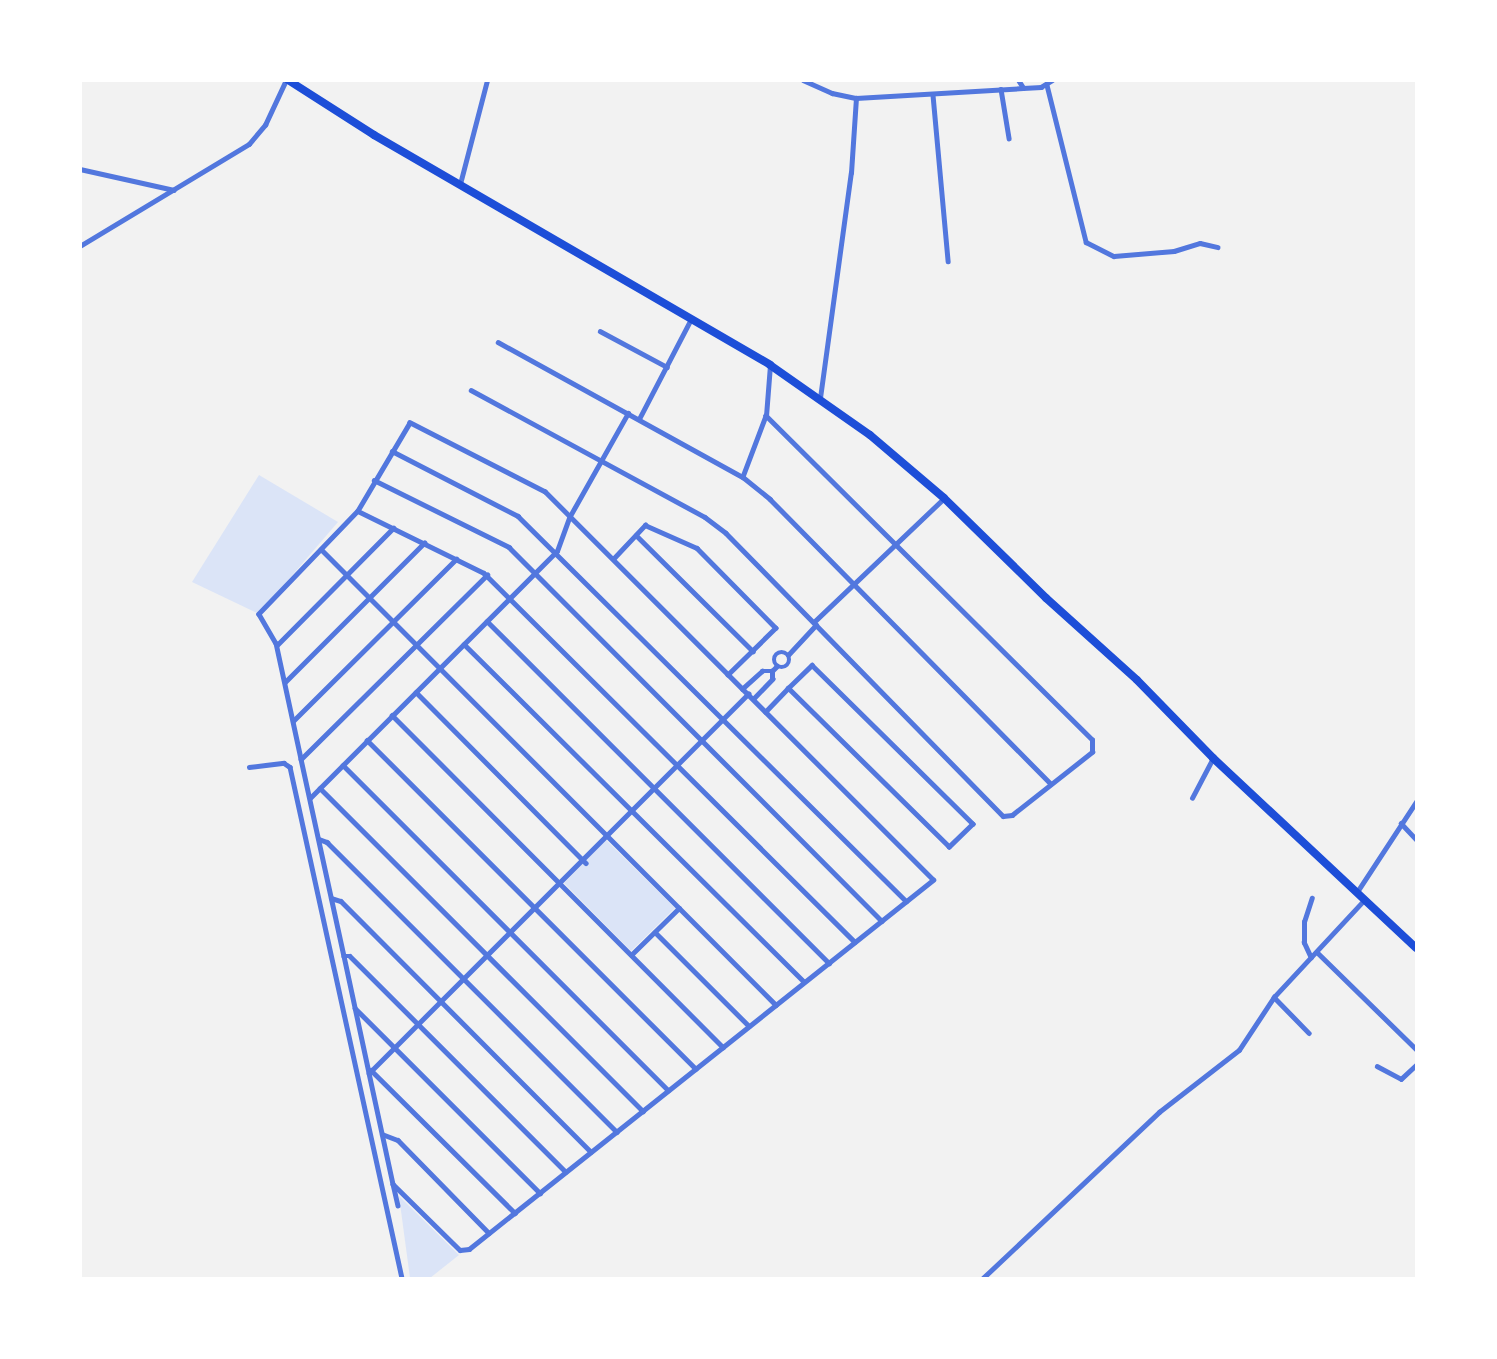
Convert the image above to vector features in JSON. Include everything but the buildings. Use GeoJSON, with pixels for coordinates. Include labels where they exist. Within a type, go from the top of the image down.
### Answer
{"type":"FeatureCollection","features":[{"type":"Feature","properties":{"kind":"highway"},"geometry":{"type":"LineString","coordinates":[[287,80],[770,365],[870,435],[944,498],[1046,598],[1137,680],[1213,758],[1416,948]]}},
{"type":"Feature","properties":{"kind":"street"},"geometry":{"type":"LineString","coordinates":[[80,246],[258,136],[287,80]]}},
{"type":"Feature","properties":{"kind":"street"},"geometry":{"type":"LineString","coordinates":[[460,184],[487,80]]}},
{"type":"Feature","properties":{"kind":"street"},"geometry":{"type":"LineString","coordinates":[[559,80],[600,80]]}},
{"type":"Feature","properties":{"kind":"street"},"geometry":{"type":"LineString","coordinates":[[803,80],[832,93],[856,98],[1023,88],[1050,83],[1086,242],[1114,256],[1174,251],[1200,243],[1218,247]]}},
{"type":"Feature","properties":{"kind":"street"},"geometry":{"type":"LineString","coordinates":[[1018,80],[1023,88]]}},
{"type":"Feature","properties":{"kind":"street"},"geometry":{"type":"LineString","coordinates":[[1001,89],[1009,138]]}},
{"type":"Feature","properties":{"kind":"street"},"geometry":{"type":"LineString","coordinates":[[933,94],[948,261]]}},
{"type":"Feature","properties":{"kind":"street"},"geometry":{"type":"LineString","coordinates":[[820,398],[851,173],[856,98]]}},
{"type":"Feature","properties":{"kind":"street"},"geometry":{"type":"LineString","coordinates":[[80,169],[174,190]]}},
{"type":"Feature","properties":{"kind":"street"},"geometry":{"type":"LineString","coordinates":[[639,419],[692,318]]}},
{"type":"Feature","properties":{"kind":"street"},"geometry":{"type":"LineString","coordinates":[[600,331],[667,367]]}},
{"type":"Feature","properties":{"kind":"street"},"geometry":{"type":"LineString","coordinates":[[498,342],[743,477],[770,499],[1051,784]]}},
{"type":"Feature","properties":{"kind":"street"},"geometry":{"type":"LineString","coordinates":[[743,477],[766,415],[770,365]]}},
{"type":"Feature","properties":{"kind":"street"},"geometry":{"type":"LineString","coordinates":[[471,390],[714,523],[1003,816],[1012,815],[1092,752],[1094,744],[766,415]]}},
{"type":"Feature","properties":{"kind":"street"},"geometry":{"type":"LineString","coordinates":[[310,798],[557,551],[570,516],[628,413]]}},
{"type":"Feature","properties":{"kind":"street"},"geometry":{"type":"LineString","coordinates":[[393,1184],[460,1250],[469,1249],[933,880],[540,488],[410,424],[374,480],[358,511],[259,614],[277,645],[382,1135],[393,1184],[398,1205]]}},
{"type":"Feature","properties":{"kind":"street"},"geometry":{"type":"LineString","coordinates":[[392,451],[518,516],[557,551],[906,901]]}},
{"type":"Feature","properties":{"kind":"street"},"geometry":{"type":"LineString","coordinates":[[374,480],[509,547],[881,921]]}},
{"type":"Feature","properties":{"kind":"street"},"geometry":{"type":"LineString","coordinates":[[788,655],[854,584],[944,498]]}},
{"type":"Feature","properties":{"kind":"street"},"geometry":{"type":"LineString","coordinates":[[358,511],[487,575],[855,942]]}},
{"type":"Feature","properties":{"kind":"street"},"geometry":{"type":"LineString","coordinates":[[612,559],[645,525],[697,548],[776,628],[729,675]]}},
{"type":"Feature","properties":{"kind":"street"},"geometry":{"type":"LineString","coordinates":[[277,645],[393,528]]}},
{"type":"Feature","properties":{"kind":"street"},"geometry":{"type":"LineString","coordinates":[[636,535],[753,652]]}},
{"type":"Feature","properties":{"kind":"street"},"geometry":{"type":"LineString","coordinates":[[285,682],[424,543]]}},
{"type":"Feature","properties":{"kind":"street"},"geometry":{"type":"LineString","coordinates":[[321,550],[776,1005]]}},
{"type":"Feature","properties":{"kind":"street"},"geometry":{"type":"LineString","coordinates":[[293,721],[456,559]]}},
{"type":"Feature","properties":{"kind":"street"},"geometry":{"type":"LineString","coordinates":[[301,759],[487,575]]}},
{"type":"Feature","properties":{"kind":"street"},"geometry":{"type":"LineString","coordinates":[[487,621],[829,963]]}},
{"type":"Feature","properties":{"kind":"street"},"geometry":{"type":"LineString","coordinates":[[464,643],[804,982]]}},
{"type":"Feature","properties":{"kind":"street"},"geometry":{"type":"LineString","coordinates":[[743,689],[762,671],[772,671],[777,666],[777,654],[788,655]]}},
{"type":"Feature","properties":{"kind":"street"},"geometry":{"type":"LineString","coordinates":[[777,666],[787,666],[790,662],[788,655]]}},
{"type":"Feature","properties":{"kind":"street"},"geometry":{"type":"LineString","coordinates":[[765,712],[788,688],[812,665],[973,824],[949,847],[788,688]]}},
{"type":"Feature","properties":{"kind":"street"},"geometry":{"type":"LineString","coordinates":[[753,699],[772,679],[772,671]]}},
{"type":"Feature","properties":{"kind":"street"},"geometry":{"type":"LineString","coordinates":[[416,692],[584,862]]}},
{"type":"Feature","properties":{"kind":"street"},"geometry":{"type":"LineString","coordinates":[[369,1070],[559,883],[584,862],[631,810],[748,694]]}},
{"type":"Feature","properties":{"kind":"street"},"geometry":{"type":"LineString","coordinates":[[392,715],[723,1047]]}},
{"type":"Feature","properties":{"kind":"street"},"geometry":{"type":"LineString","coordinates":[[367,740],[696,1069]]}},
{"type":"Feature","properties":{"kind":"street"},"geometry":{"type":"LineString","coordinates":[[1192,798],[1213,758]]}},
{"type":"Feature","properties":{"kind":"street"},"geometry":{"type":"LineString","coordinates":[[249,767],[284,763],[290,767],[402,1279]]}},
{"type":"Feature","properties":{"kind":"street"},"geometry":{"type":"LineString","coordinates":[[343,765],[668,1090]]}},
{"type":"Feature","properties":{"kind":"street"},"geometry":{"type":"LineString","coordinates":[[320,788],[643,1111]]}},
{"type":"Feature","properties":{"kind":"street"},"geometry":{"type":"LineString","coordinates":[[1357,892],[1395,838],[1401,823],[1416,802]]}},
{"type":"Feature","properties":{"kind":"street"},"geometry":{"type":"LineString","coordinates":[[1401,823],[1416,839]]}},
{"type":"Feature","properties":{"kind":"street"},"geometry":{"type":"LineString","coordinates":[[319,839],[327,842],[617,1132]]}},
{"type":"Feature","properties":{"kind":"street"},"geometry":{"type":"LineString","coordinates":[[331,898],[341,901],[591,1152]]}},
{"type":"Feature","properties":{"kind":"street"},"geometry":{"type":"LineString","coordinates":[[1311,958],[1304,943],[1304,920],[1312,898]]}},
{"type":"Feature","properties":{"kind":"street"},"geometry":{"type":"LineString","coordinates":[[983,1279],[1159,1111],[1239,1050],[1274,997],[1364,899]]}},
{"type":"Feature","properties":{"kind":"street"},"geometry":{"type":"LineString","coordinates":[[631,955],[679,908]]}},
{"type":"Feature","properties":{"kind":"street"},"geometry":{"type":"LineString","coordinates":[[655,932],[749,1026]]}},
{"type":"Feature","properties":{"kind":"street"},"geometry":{"type":"LineString","coordinates":[[1317,952],[1416,1049]]}},
{"type":"Feature","properties":{"kind":"street"},"geometry":{"type":"LineString","coordinates":[[344,956],[350,956],[566,1172]]}},
{"type":"Feature","properties":{"kind":"street"},"geometry":{"type":"LineString","coordinates":[[1274,997],[1309,1033]]}},
{"type":"Feature","properties":{"kind":"street"},"geometry":{"type":"LineString","coordinates":[[355,1007],[540,1193]]}},
{"type":"Feature","properties":{"kind":"street"},"geometry":{"type":"LineString","coordinates":[[1377,1066],[1401,1079],[1416,1065]]}},
{"type":"Feature","properties":{"kind":"street"},"geometry":{"type":"LineString","coordinates":[[369,1070],[515,1213]]}},
{"type":"Feature","properties":{"kind":"street"},"geometry":{"type":"LineString","coordinates":[[382,1135],[398,1140],[489,1233]]}},
{"type":"Feature","properties":{"kind":"shaded area"},"geometry":{"type":"Polygon","coordinates":[[[259,475],[338,522],[259,614],[192,582],[259,475]]]}},
{"type":"Feature","properties":{"kind":"shaded area"},"geometry":{"type":"Polygon","coordinates":[[[606,840],[675,908],[631,951],[564,883],[606,840]]]}},
{"type":"Feature","properties":{"kind":"shaded area"},"geometry":{"type":"Polygon","coordinates":[[[399,1196],[459,1255],[430,1278],[410,1278],[399,1196]]]}}]}
